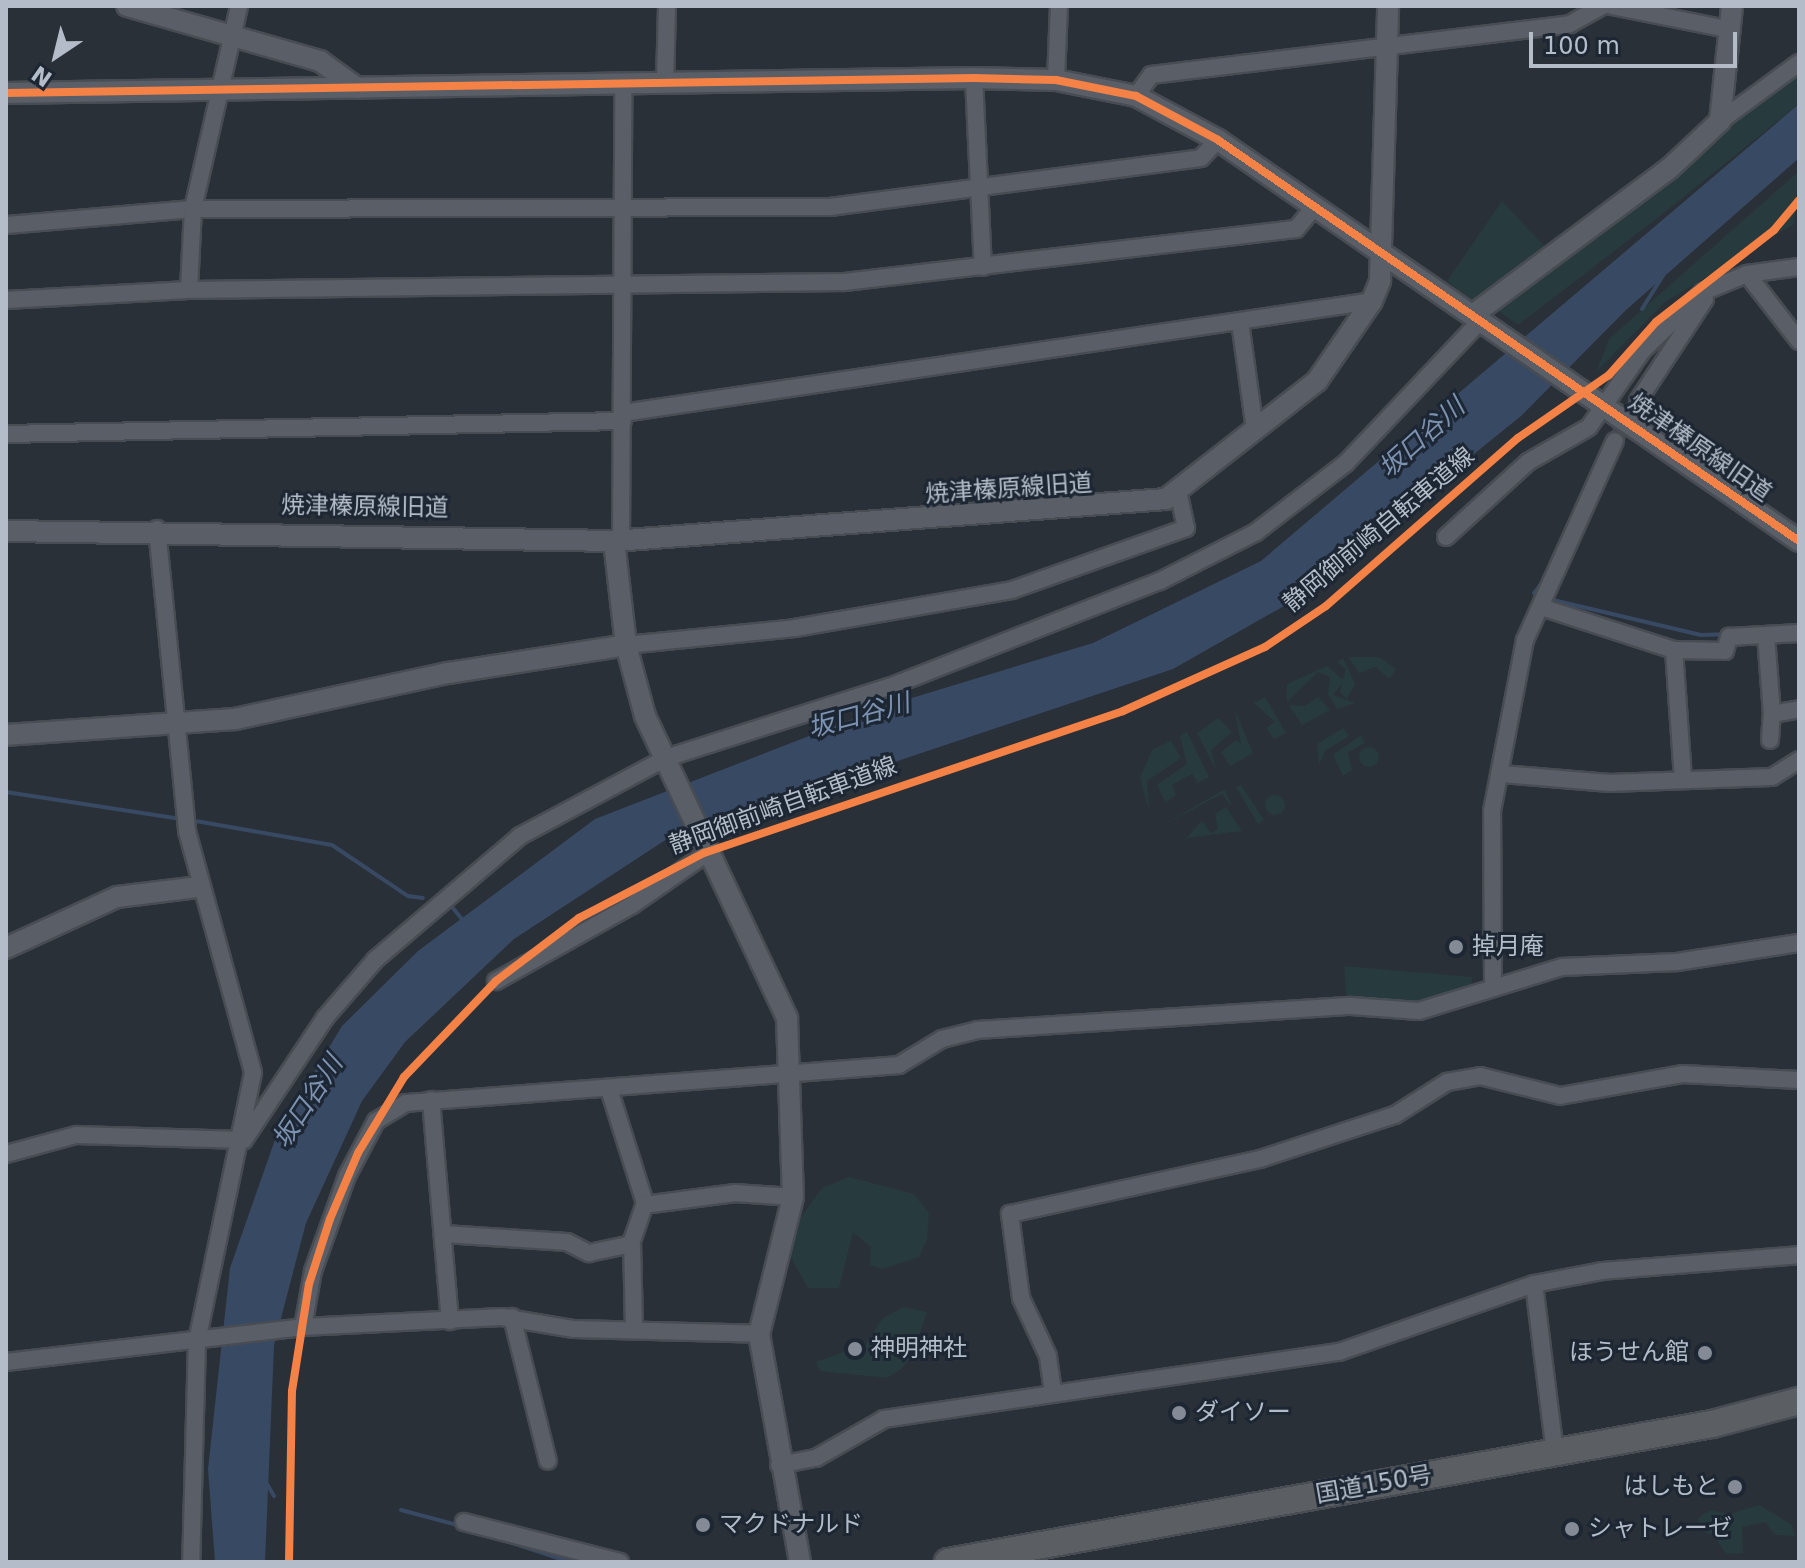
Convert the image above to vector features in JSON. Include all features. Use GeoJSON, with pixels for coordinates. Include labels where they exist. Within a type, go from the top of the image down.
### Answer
{"type":"FeatureCollection","features":[{"type":"Feature","properties":{"kind":"highway","name":"国道150号"},"geometry":{"type":"LineString","coordinates":[[948,1562],[1555,1452],[1799,1401]]}},
{"type":"Feature","properties":{"kind":"street"},"geometry":{"type":"LineString","coordinates":[[127,6],[235,34],[320,61],[357,88]]}},
{"type":"Feature","properties":{"kind":"street"},"geometry":{"type":"LineString","coordinates":[[189,290],[193,209],[239,6]]}},
{"type":"Feature","properties":{"kind":"street"},"geometry":{"type":"LineString","coordinates":[[665,83],[667,6]]}},
{"type":"Feature","properties":{"kind":"street"},"geometry":{"type":"LineString","coordinates":[[1056,80],[1059,6]]}},
{"type":"Feature","properties":{"kind":"street"},"geometry":{"type":"LineString","coordinates":[[1381,251],[1388,6]]}},
{"type":"Feature","properties":{"kind":"street"},"geometry":{"type":"LineString","coordinates":[[1136,96],[1151,75],[1570,24],[1603,6]]}},
{"type":"Feature","properties":{"kind":"street"},"geometry":{"type":"LineString","coordinates":[[1612,6],[1732,30]]}},
{"type":"Feature","properties":{"kind":"street"},"geometry":{"type":"LineString","coordinates":[[1720,121],[1732,30],[1732,6]]}},
{"type":"Feature","properties":{"kind":"street"},"geometry":{"type":"LineString","coordinates":[[244,1140],[325,1018],[454,888],[520,836],[666,758],[889,687],[1160,581],[1256,532],[1346,463],[1483,320],[1670,168],[1720,121],[1799,63]]}},
{"type":"Feature","properties":{"kind":"street"},"geometry":{"type":"LineString","coordinates":[[974,78],[983,267]]}},
{"type":"Feature","properties":{"kind":"street"},"geometry":{"type":"LineString","coordinates":[[6,93],[623,86],[974,78],[1056,80],[1136,96],[1218,140],[1381,251]]}},
{"type":"Feature","properties":{"kind":"street"},"geometry":{"type":"LineString","coordinates":[[623,86],[619,284],[623,417],[618,541],[626,645],[666,758],[782,998],[793,1197],[759,1334],[779,1465],[800,1562]]}},
{"type":"Feature","properties":{"kind":"street"},"geometry":{"type":"LineString","coordinates":[[6,225],[193,209],[830,207],[1201,158],[1218,140]]}},
{"type":"Feature","properties":{"kind":"street"},"geometry":{"type":"LineString","coordinates":[[6,300],[189,290],[844,282],[1296,229],[1315,206]]}},
{"type":"Feature","properties":{"kind":"street","name":"焼津榛原線旧道"},"geometry":{"type":"LineString","coordinates":[[6,531],[157,529],[618,541],[1135,507],[1178,491],[1332,366],[1372,301],[1381,251],[1799,541]]}},
{"type":"Feature","properties":{"kind":"street"},"geometry":{"type":"LineString","coordinates":[[1446,537],[1528,462],[1577,437],[1657,335],[1717,283],[1747,274],[1799,267]]}},
{"type":"Feature","properties":{"kind":"street"},"geometry":{"type":"LineString","coordinates":[[1747,274],[1799,341]]}},
{"type":"Feature","properties":{"kind":"street"},"geometry":{"type":"LineString","coordinates":[[1638,401],[1717,283]]}},
{"type":"Feature","properties":{"kind":"street"},"geometry":{"type":"LineString","coordinates":[[6,434],[623,417],[1372,301]]}},
{"type":"Feature","properties":{"kind":"street"},"geometry":{"type":"LineString","coordinates":[[1240,322],[1255,430]]}},
{"type":"Feature","properties":{"kind":"street"},"geometry":{"type":"LineString","coordinates":[[1493,987],[1492,811],[1502,774],[1525,640],[1615,441]]}},
{"type":"Feature","properties":{"kind":"street"},"geometry":{"type":"LineString","coordinates":[[6,735],[177,726],[626,645],[795,628],[1012,590],[1186,528],[1178,491]]}},
{"type":"Feature","properties":{"kind":"street"},"geometry":{"type":"LineString","coordinates":[[157,529],[187,831],[199,887],[253,1073],[244,1140],[201,1340],[191,1562]]}},
{"type":"Feature","properties":{"kind":"street"},"geometry":{"type":"LineString","coordinates":[[1541,607],[1674,650],[1725,651],[1729,637],[1799,633]]}},
{"type":"Feature","properties":{"kind":"street"},"geometry":{"type":"LineString","coordinates":[[1766,635],[1772,714],[1770,740]]}},
{"type":"Feature","properties":{"kind":"street"},"geometry":{"type":"LineString","coordinates":[[1674,650],[1683,780]]}},
{"type":"Feature","properties":{"kind":"street"},"geometry":{"type":"LineString","coordinates":[[1772,714],[1799,709]]}},
{"type":"Feature","properties":{"kind":"street"},"geometry":{"type":"LineString","coordinates":[[1502,774],[1683,780],[1772,777],[1799,760]]}},
{"type":"Feature","properties":{"kind":"street"},"geometry":{"type":"LineString","coordinates":[[496,981],[632,905],[708,848]]}},
{"type":"Feature","properties":{"kind":"street"},"geometry":{"type":"LineString","coordinates":[[6,948],[117,897],[199,887]]}},
{"type":"Feature","properties":{"kind":"street"},"geometry":{"type":"LineString","coordinates":[[303,1327],[330,1219],[376,1121],[394,1107],[431,1100],[610,1092],[788,1070],[899,1065],[942,1039],[977,1030],[1351,1006],[1419,1011],[1562,967],[1677,962],[1799,943]]}},
{"type":"Feature","properties":{"kind":"street"},"geometry":{"type":"LineString","coordinates":[[1053,1392],[1048,1356],[1021,1298],[1010,1214],[1260,1159],[1395,1115],[1458,1080],[1480,1076],[1560,1096],[1682,1074],[1799,1080]]}},
{"type":"Feature","properties":{"kind":"street"},"geometry":{"type":"LineString","coordinates":[[610,1092],[644,1205],[632,1244],[634,1330]]}},
{"type":"Feature","properties":{"kind":"street"},"geometry":{"type":"LineString","coordinates":[[431,1100],[450,1321]]}},
{"type":"Feature","properties":{"kind":"street"},"geometry":{"type":"LineString","coordinates":[[6,1154],[76,1135],[244,1140]]}},
{"type":"Feature","properties":{"kind":"street"},"geometry":{"type":"LineString","coordinates":[[644,1205],[735,1193],[793,1197]]}},
{"type":"Feature","properties":{"kind":"street"},"geometry":{"type":"LineString","coordinates":[[444,1234],[567,1242],[589,1253],[632,1244]]}},
{"type":"Feature","properties":{"kind":"street"},"geometry":{"type":"LineString","coordinates":[[779,1465],[816,1458],[884,1419],[1339,1352],[1534,1284],[1602,1271],[1799,1255]]}},
{"type":"Feature","properties":{"kind":"street"},"geometry":{"type":"LineString","coordinates":[[1534,1284],[1555,1452]]}},
{"type":"Feature","properties":{"kind":"street"},"geometry":{"type":"LineString","coordinates":[[6,1362],[303,1327],[512,1317],[634,1330],[759,1334]]}},
{"type":"Feature","properties":{"kind":"street"},"geometry":{"type":"LineString","coordinates":[[512,1317],[548,1461]]}},
{"type":"Feature","properties":{"kind":"street"},"geometry":{"type":"LineString","coordinates":[[464,1522],[620,1562]]}},
{"type":"Feature","properties":{"kind":"green space"},"geometry":{"type":"Polygon","coordinates":[[[1799,69],[1799,104],[1660,216],[1518,325],[1495,308],[1799,69]]]}},
{"type":"Feature","properties":{"kind":"green space"},"geometry":{"type":"Polygon","coordinates":[[[1799,171],[1794,224],[1665,302],[1596,372],[1609,339],[1799,171]]]}},
{"type":"Feature","properties":{"kind":"green space"},"geometry":{"type":"Polygon","coordinates":[[[1502,201],[1550,252],[1477,305],[1447,281],[1502,201]]]}},
{"type":"Feature","properties":{"kind":"green space"},"geometry":{"type":"Polygon","coordinates":[[[1348,657],[1379,657],[1396,669],[1389,679],[1376,667],[1359,673],[1348,657]]]}},
{"type":"Feature","properties":{"kind":"green space"},"geometry":{"type":"Polygon","coordinates":[[[1343,658],[1355,684],[1347,699],[1340,692],[1346,669],[1337,662],[1343,658]]]}},
{"type":"Feature","properties":{"kind":"green space"},"geometry":{"type":"Polygon","coordinates":[[[1327,666],[1344,681],[1333,695],[1355,703],[1337,709],[1328,694],[1330,677],[1318,672],[1287,702],[1287,684],[1327,666]]]}},
{"type":"Feature","properties":{"kind":"green space"},"geometry":{"type":"Polygon","coordinates":[[[1265,697],[1286,733],[1274,739],[1266,728],[1275,722],[1254,703],[1265,697]]]}},
{"type":"Feature","properties":{"kind":"green space"},"geometry":{"type":"Polygon","coordinates":[[[1318,697],[1330,710],[1302,725],[1289,705],[1305,706],[1318,697]]]}},
{"type":"Feature","properties":{"kind":"green space"},"geometry":{"type":"Polygon","coordinates":[[[1235,711],[1253,753],[1230,766],[1221,752],[1236,740],[1241,744],[1235,711]]]}},
{"type":"Feature","properties":{"kind":"green space"},"geometry":{"type":"Polygon","coordinates":[[[1218,718],[1232,732],[1211,750],[1217,772],[1197,733],[1218,718]]]}},
{"type":"Feature","properties":{"kind":"green space"},"geometry":{"type":"Polygon","coordinates":[[[1343,728],[1349,736],[1325,751],[1319,765],[1317,744],[1343,728]]]}},
{"type":"Feature","properties":{"kind":"green space"},"geometry":{"type":"Polygon","coordinates":[[[1187,732],[1209,777],[1198,783],[1192,774],[1172,785],[1176,795],[1165,802],[1157,785],[1187,764],[1180,736],[1187,732]]]}},
{"type":"Feature","properties":{"kind":"green space"},"geometry":{"type":"Polygon","coordinates":[[[1361,735],[1365,743],[1348,752],[1352,770],[1343,776],[1333,755],[1361,735]]]}},
{"type":"Feature","properties":{"kind":"green space"},"geometry":{"type":"Polygon","coordinates":[[[1171,741],[1181,758],[1147,781],[1149,811],[1140,777],[1153,749],[1171,741]]]}},
{"type":"Feature","properties":{"kind":"green space"},"geometry":{"type":"Polygon","coordinates":[[[1369,747],[1376,750],[1379,757],[1376,764],[1369,767],[1362,764],[1359,757],[1362,750],[1369,747]]]}},
{"type":"Feature","properties":{"kind":"green space"},"geometry":{"type":"Polygon","coordinates":[[[1241,785],[1264,820],[1258,824],[1236,787],[1241,785]]]}},
{"type":"Feature","properties":{"kind":"green space"},"geometry":{"type":"Polygon","coordinates":[[[1225,789],[1232,807],[1222,794],[1161,826],[1225,789]]]}},
{"type":"Feature","properties":{"kind":"green space"},"geometry":{"type":"Polygon","coordinates":[[[1275,795],[1282,798],[1285,805],[1282,812],[1275,815],[1268,812],[1265,805],[1268,798],[1275,795]]]}},
{"type":"Feature","properties":{"kind":"green space"},"geometry":{"type":"Polygon","coordinates":[[[1226,807],[1242,831],[1186,838],[1202,821],[1211,833],[1218,829],[1215,814],[1226,807]]]}},
{"type":"Feature","properties":{"kind":"green space"},"geometry":{"type":"Polygon","coordinates":[[[1344,966],[1472,977],[1471,991],[1422,1006],[1347,1000],[1344,966]]]}},
{"type":"Feature","properties":{"kind":"green space"},"geometry":{"type":"Polygon","coordinates":[[[849,1177],[914,1194],[929,1213],[927,1239],[919,1257],[882,1269],[870,1265],[871,1247],[853,1232],[839,1288],[808,1288],[790,1256],[796,1224],[822,1188],[849,1177]]]}},
{"type":"Feature","properties":{"kind":"green space"},"geometry":{"type":"Polygon","coordinates":[[[903,1307],[927,1312],[912,1357],[901,1369],[887,1378],[820,1371],[816,1362],[866,1344],[882,1319],[903,1307]]]}},
{"type":"Feature","properties":{"kind":"green space"},"geometry":{"type":"Polygon","coordinates":[[[1759,1505],[1791,1524],[1795,1536],[1775,1535],[1765,1522],[1742,1527],[1743,1553],[1726,1554],[1714,1535],[1698,1530],[1699,1517],[1710,1510],[1730,1514],[1759,1505]]]}},
{"type":"Feature","properties":{"kind":"water","name":"坂口谷川"},"geometry":{"type":"Polygon","coordinates":[[[1799,104],[1799,158],[1626,310],[1521,416],[1291,602],[1173,669],[670,837],[514,939],[405,1042],[362,1101],[306,1223],[274,1345],[265,1562],[215,1562],[208,1469],[230,1268],[277,1134],[342,1026],[418,951],[595,819],[892,704],[1093,643],[1261,561],[1799,104]]]}},
{"type":"Feature","properties":{"kind":"waterway"},"geometry":{"type":"LineString","coordinates":[[1642,309],[1664,274]]}},
{"type":"Feature","properties":{"kind":"waterway"},"geometry":{"type":"LineString","coordinates":[[1642,382],[1663,347]]}},
{"type":"Feature","properties":{"kind":"waterway"},"geometry":{"type":"LineString","coordinates":[[1540,595],[1534,593],[1544,580]]}},
{"type":"Feature","properties":{"kind":"waterway"},"geometry":{"type":"LineString","coordinates":[[1553,600],[1701,635],[1725,634]]}},
{"type":"Feature","properties":{"kind":"waterway"},"geometry":{"type":"LineString","coordinates":[[6,792],[181,819]]}},
{"type":"Feature","properties":{"kind":"waterway"},"geometry":{"type":"LineString","coordinates":[[190,820],[332,845],[408,896],[423,898]]}},
{"type":"Feature","properties":{"kind":"waterway"},"geometry":{"type":"LineString","coordinates":[[448,902],[462,919]]}},
{"type":"Feature","properties":{"kind":"waterway"},"geometry":{"type":"LineString","coordinates":[[263,1477],[274,1496]]}},
{"type":"Feature","properties":{"kind":"waterway"},"geometry":{"type":"LineString","coordinates":[[401,1510],[461,1526]]}},
{"type":"Feature","properties":{"kind":"waterway"},"geometry":{"type":"LineString","coordinates":[[500,1539],[570,1562]]}},
{"type":"Feature","properties":{"kind":"tunnel"},"geometry":{"type":"LineString","coordinates":[[1615,441],[1638,401]]}},
{"type":"Feature","properties":{"kind":"cycle path"},"geometry":{"type":"LineString","coordinates":[[6,93],[974,78],[1056,80],[1136,96],[1218,140],[1799,541]]}},
{"type":"Feature","properties":{"kind":"cycle path","name":"静岡御前崎自転車道線"},"geometry":{"type":"LineString","coordinates":[[289,1562],[292,1391],[309,1284],[330,1219],[358,1153],[404,1077],[496,981],[579,918],[704,853],[1123,711],[1265,647],[1326,606],[1518,438],[1609,375],[1656,322],[1774,230],[1799,200]]}},
{"type":"Feature","properties":{"kind":"place","name":"掉月庵"},"geometry":{"type":"Point","coordinates":[1456,947]}},
{"type":"Feature","properties":{"kind":"place","name":"神明神社"},"geometry":{"type":"Point","coordinates":[855,1349]}},
{"type":"Feature","properties":{"kind":"place","name":"ほうせん館"},"geometry":{"type":"Point","coordinates":[1705,1353]}},
{"type":"Feature","properties":{"kind":"place","name":"ダイソー"},"geometry":{"type":"Point","coordinates":[1179,1413]}},
{"type":"Feature","properties":{"kind":"place","name":"はしもと"},"geometry":{"type":"Point","coordinates":[1735,1487]}},
{"type":"Feature","properties":{"kind":"place","name":"マクドナルド"},"geometry":{"type":"Point","coordinates":[703,1525]}},
{"type":"Feature","properties":{"kind":"place","name":"シャトレーゼ"},"geometry":{"type":"Point","coordinates":[1572,1529]}}]}
